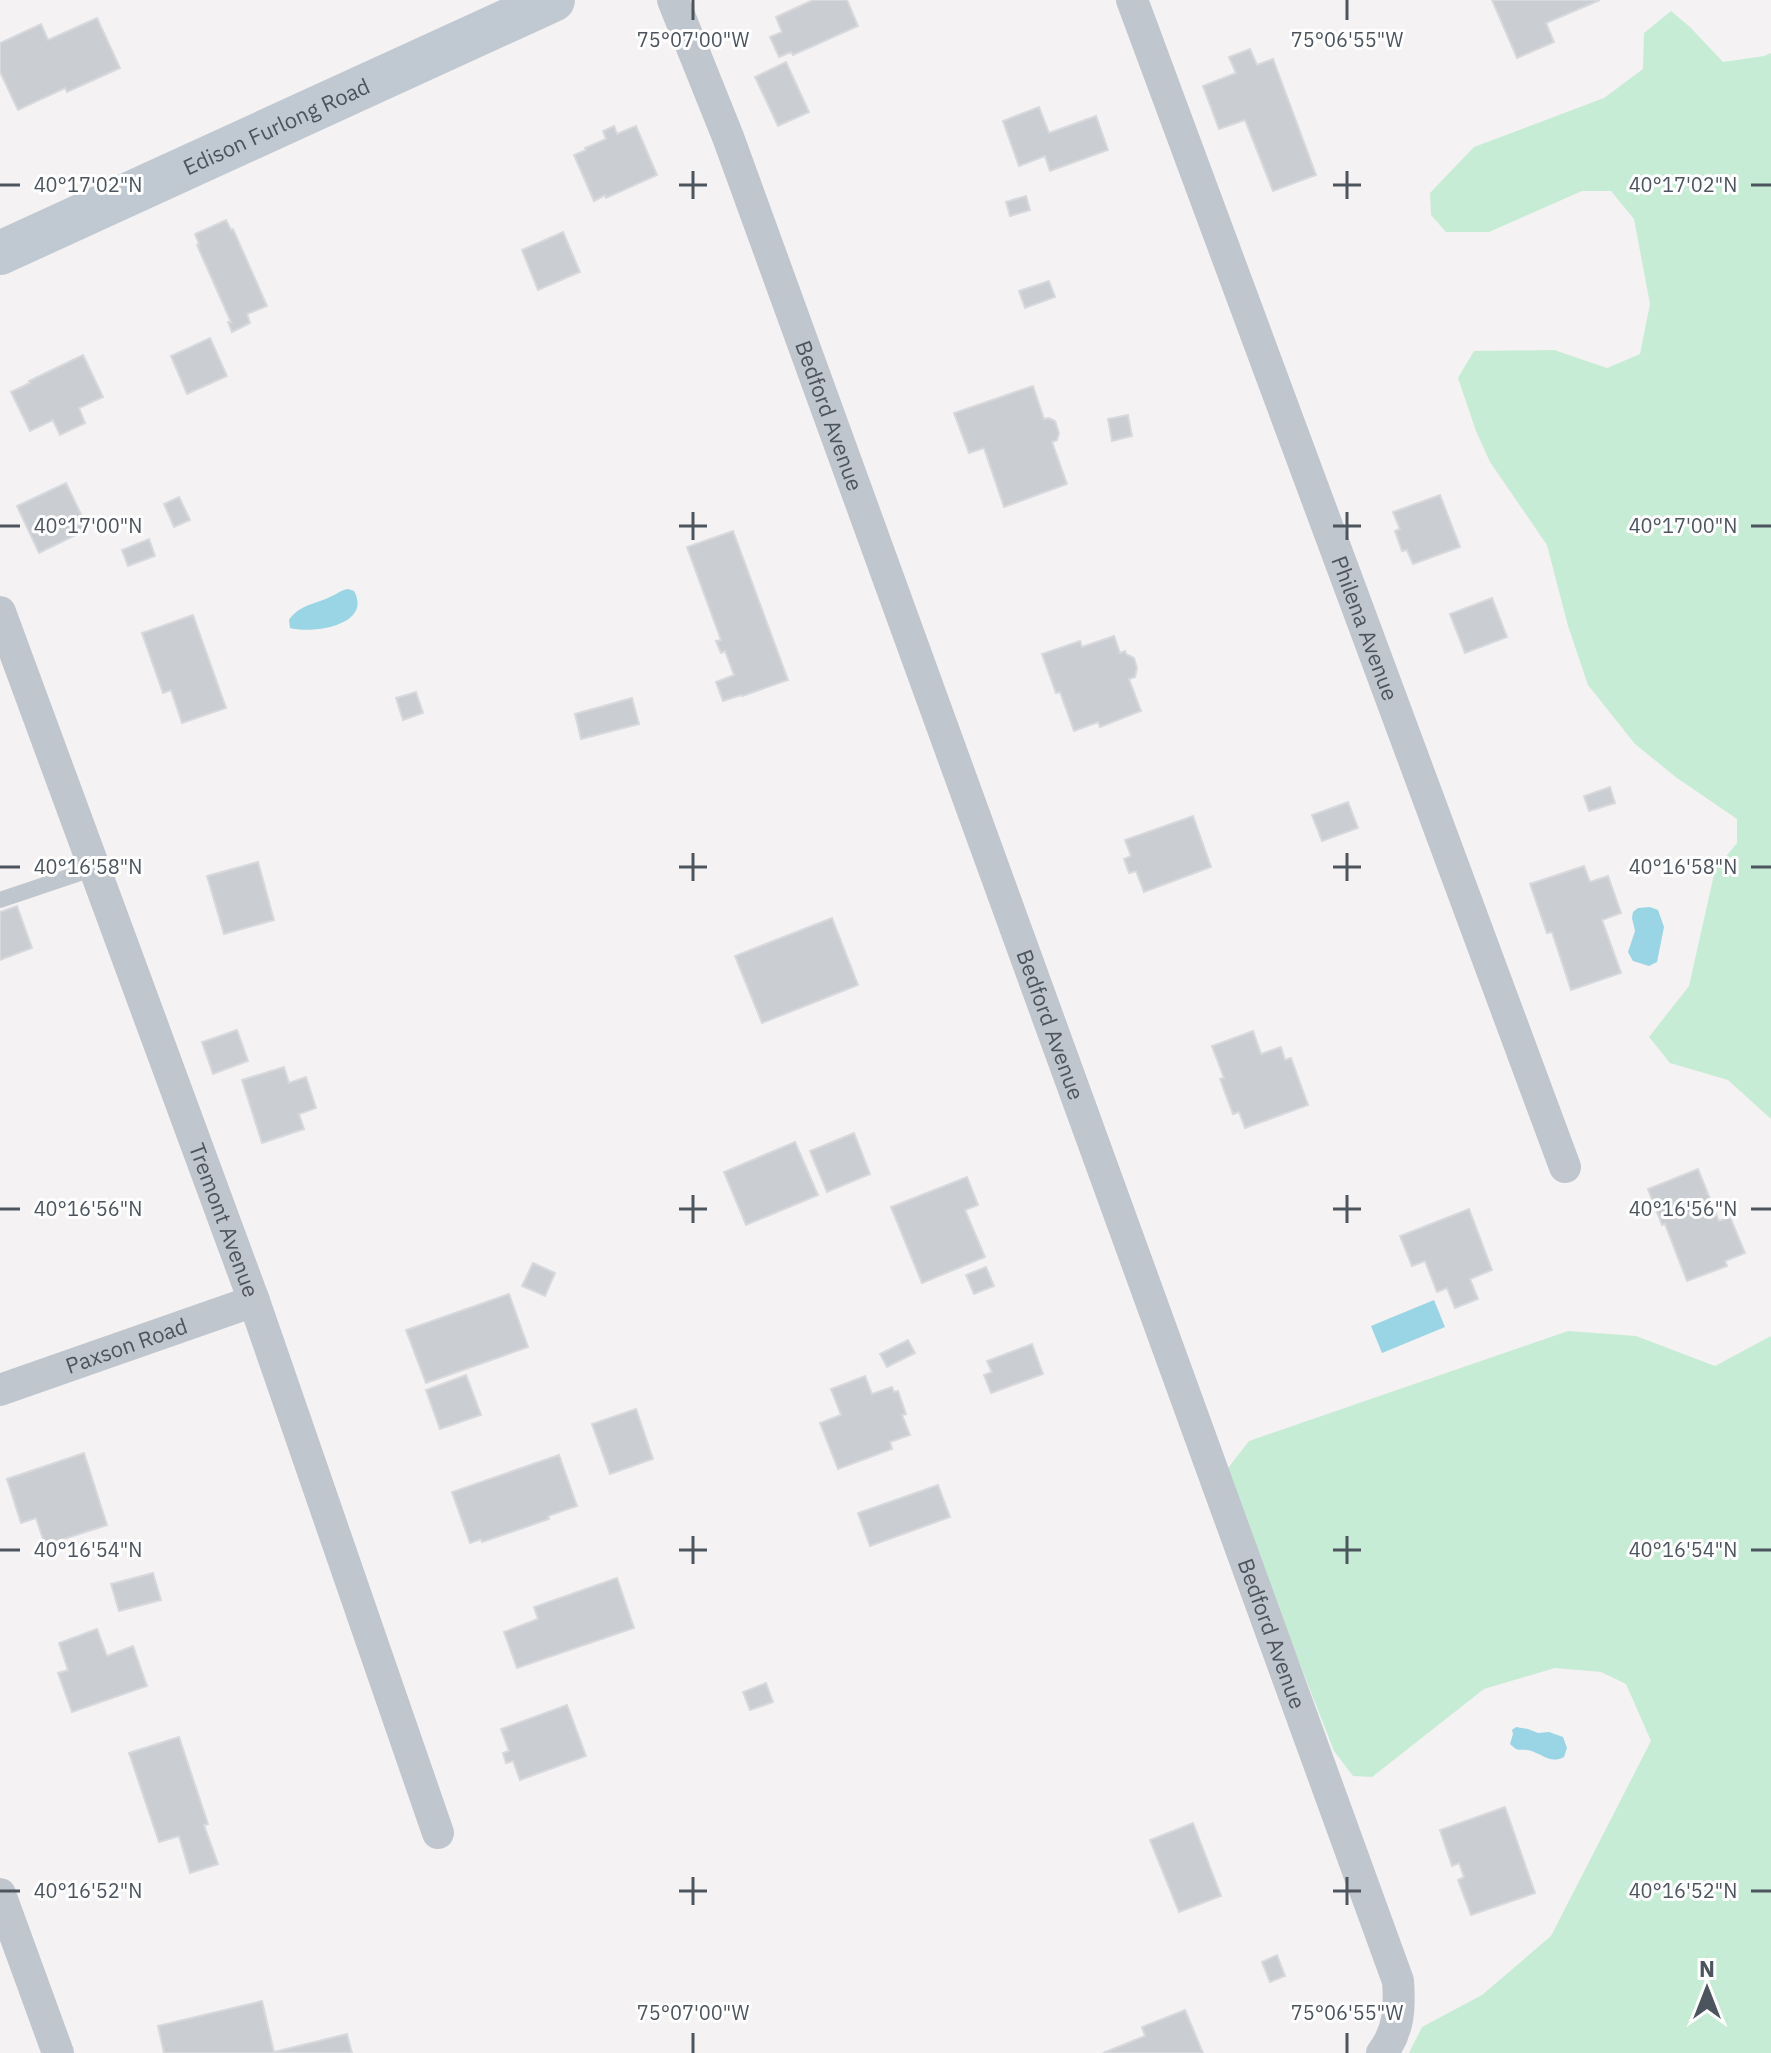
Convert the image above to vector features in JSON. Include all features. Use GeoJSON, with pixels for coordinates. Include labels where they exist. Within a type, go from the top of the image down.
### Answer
{"type":"FeatureCollection","features":[{"type":"Feature","properties":{"kind":"main road","name":"Edison Furlong Road"},"geometry":{"type":"LineString","coordinates":[[0,253],[553,0]]}},
{"type":"Feature","properties":{"kind":"street","name":"Bedford Avenue"},"geometry":{"type":"LineString","coordinates":[[673,0],[728,137],[1398,1981],[1400,2005],[1397,2027],[1382,2053]]}},
{"type":"Feature","properties":{"kind":"street","name":"Philena Avenue"},"geometry":{"type":"LineString","coordinates":[[1132,0],[1565,1167]]}},
{"type":"Feature","properties":{"kind":"street","name":"Tremont Avenue"},"geometry":{"type":"LineString","coordinates":[[0,612],[254,1301],[438,1833]]}},
{"type":"Feature","properties":{"kind":"street","name":"Paxson Road"},"geometry":{"type":"LineString","coordinates":[[0,1390],[254,1301]]}},
{"type":"Feature","properties":{"kind":"street"},"geometry":{"type":"LineString","coordinates":[[0,1894],[58,2053]]}},
{"type":"Feature","properties":{"kind":"lane"},"geometry":{"type":"LineString","coordinates":[[0,900],[95,868]]}},
{"type":"Feature","properties":{"kind":"green space"},"geometry":{"type":"Polygon","coordinates":[[[1671,11],[1723,62],[1771,53],[1771,1119],[1728,1080],[1670,1063],[1649,1037],[1689,986],[1715,870],[1737,843],[1737,819],[1677,778],[1635,744],[1588,685],[1568,626],[1547,545],[1490,462],[1458,378],[1474,351],[1554,350],[1607,368],[1640,354],[1650,304],[1634,219],[1611,191],[1582,191],[1489,232],[1446,232],[1431,215],[1430,193],[1474,147],[1604,98],[1643,69],[1644,33],[1671,11]]]}},
{"type":"Feature","properties":{"kind":"green space"},"geometry":{"type":"Polygon","coordinates":[[[1568,1331],[1636,1336],[1715,1366],[1771,1336],[1771,2053],[1409,2053],[1422,2027],[1482,1995],[1551,1936],[1651,1741],[1626,1684],[1601,1672],[1555,1668],[1484,1689],[1372,1777],[1353,1776],[1334,1751],[1225,1472],[1249,1441],[1568,1331]]]}},
{"type":"Feature","properties":{"kind":"water"},"geometry":{"type":"Polygon","coordinates":[[[348,589],[354,591],[358,603],[348,620],[312,630],[290,628],[289,620],[298,611],[348,589]]]}},
{"type":"Feature","properties":{"kind":"water"},"geometry":{"type":"Polygon","coordinates":[[[1638,908],[1658,910],[1664,927],[1657,962],[1649,966],[1633,961],[1628,952],[1635,931],[1633,912],[1638,908]]]}},
{"type":"Feature","properties":{"kind":"water"},"geometry":{"type":"Polygon","coordinates":[[[1434,1300],[1445,1327],[1382,1353],[1371,1326],[1434,1300]]]}},
{"type":"Feature","properties":{"kind":"water"},"geometry":{"type":"Polygon","coordinates":[[[1516,1727],[1563,1737],[1567,1748],[1564,1757],[1554,1760],[1532,1751],[1516,1749],[1510,1744],[1512,1730],[1516,1727]]]}},
{"type":"Feature","properties":{"kind":"building"},"geometry":{"type":"Polygon","coordinates":[[[813,0],[847,0],[858,26],[793,55],[791,52],[779,57],[770,37],[782,32],[776,17],[813,0]]]}},
{"type":"Feature","properties":{"kind":"building"},"geometry":{"type":"Polygon","coordinates":[[[1492,0],[1600,0],[1546,23],[1554,42],[1517,58],[1492,0]]]}},
{"type":"Feature","properties":{"kind":"building"},"geometry":{"type":"Polygon","coordinates":[[[97,18],[120,68],[67,92],[65,88],[18,110],[0,72],[0,43],[41,24],[48,40],[97,18]]]}},
{"type":"Feature","properties":{"kind":"building"},"geometry":{"type":"Polygon","coordinates":[[[1250,49],[1257,65],[1273,59],[1316,175],[1273,191],[1245,120],[1219,129],[1203,86],[1236,73],[1229,57],[1250,49]]]}},
{"type":"Feature","properties":{"kind":"building"},"geometry":{"type":"Polygon","coordinates":[[[786,62],[809,112],[778,126],[755,77],[786,62]]]}},
{"type":"Feature","properties":{"kind":"building"},"geometry":{"type":"Polygon","coordinates":[[[1039,107],[1049,133],[1096,116],[1108,150],[1050,171],[1045,156],[1019,166],[1003,121],[1039,107]]]}},
{"type":"Feature","properties":{"kind":"building"},"geometry":{"type":"Polygon","coordinates":[[[614,126],[617,134],[636,126],[657,175],[594,201],[574,155],[606,139],[603,131],[614,126]]]}},
{"type":"Feature","properties":{"kind":"building"},"geometry":{"type":"Polygon","coordinates":[[[1026,196],[1030,210],[1010,216],[1006,202],[1026,196]]]}},
{"type":"Feature","properties":{"kind":"building"},"geometry":{"type":"Polygon","coordinates":[[[226,220],[233,229],[267,306],[247,314],[250,323],[232,332],[228,322],[231,322],[195,234],[226,220]]]}},
{"type":"Feature","properties":{"kind":"building"},"geometry":{"type":"Polygon","coordinates":[[[563,232],[580,272],[538,290],[522,250],[563,232]]]}},
{"type":"Feature","properties":{"kind":"building"},"geometry":{"type":"Polygon","coordinates":[[[1049,281],[1055,297],[1025,308],[1019,291],[1049,281]]]}},
{"type":"Feature","properties":{"kind":"building"},"geometry":{"type":"Polygon","coordinates":[[[210,338],[227,376],[187,394],[171,356],[210,338]]]}},
{"type":"Feature","properties":{"kind":"building"},"geometry":{"type":"Polygon","coordinates":[[[83,355],[103,397],[79,408],[85,423],[60,435],[53,420],[30,431],[11,392],[83,355]]]}},
{"type":"Feature","properties":{"kind":"building"},"geometry":{"type":"Polygon","coordinates":[[[1033,386],[1044,419],[1055,421],[1059,433],[1057,440],[1052,442],[1067,484],[1004,507],[984,448],[969,453],[954,413],[1033,386]]]}},
{"type":"Feature","properties":{"kind":"building"},"geometry":{"type":"Polygon","coordinates":[[[1128,415],[1132,436],[1112,441],[1108,419],[1128,415]]]}},
{"type":"Feature","properties":{"kind":"building"},"geometry":{"type":"Polygon","coordinates":[[[66,483],[88,529],[39,553],[17,506],[66,483]]]}},
{"type":"Feature","properties":{"kind":"building"},"geometry":{"type":"Polygon","coordinates":[[[1440,495],[1460,547],[1413,564],[1407,550],[1402,551],[1395,531],[1400,529],[1393,512],[1440,495]]]}},
{"type":"Feature","properties":{"kind":"building"},"geometry":{"type":"Polygon","coordinates":[[[179,497],[190,520],[174,527],[164,504],[179,497]]]}},
{"type":"Feature","properties":{"kind":"building"},"geometry":{"type":"Polygon","coordinates":[[[733,531],[788,680],[723,701],[716,682],[734,675],[725,651],[721,653],[716,641],[721,640],[687,547],[733,531]]]}},
{"type":"Feature","properties":{"kind":"building"},"geometry":{"type":"Polygon","coordinates":[[[149,539],[155,556],[128,566],[122,550],[149,539]]]}},
{"type":"Feature","properties":{"kind":"building"},"geometry":{"type":"Polygon","coordinates":[[[1492,598],[1507,637],[1465,653],[1450,614],[1492,598]]]}},
{"type":"Feature","properties":{"kind":"building"},"geometry":{"type":"Polygon","coordinates":[[[193,615],[226,708],[182,723],[171,690],[163,693],[142,633],[193,615]]]}},
{"type":"Feature","properties":{"kind":"building"},"geometry":{"type":"Polygon","coordinates":[[[1114,636],[1120,653],[1125,651],[1134,658],[1137,668],[1135,677],[1129,679],[1141,711],[1100,727],[1098,722],[1074,731],[1042,654],[1080,641],[1082,647],[1114,636]]]}},
{"type":"Feature","properties":{"kind":"building"},"geometry":{"type":"Polygon","coordinates":[[[416,692],[423,713],[403,720],[396,698],[416,692]]]}},
{"type":"Feature","properties":{"kind":"building"},"geometry":{"type":"Polygon","coordinates":[[[632,698],[639,724],[581,739],[575,714],[632,698]]]}},
{"type":"Feature","properties":{"kind":"building"},"geometry":{"type":"Polygon","coordinates":[[[1610,787],[1615,803],[1589,811],[1584,796],[1610,787]]]}},
{"type":"Feature","properties":{"kind":"building"},"geometry":{"type":"Polygon","coordinates":[[[1348,802],[1358,828],[1322,841],[1312,815],[1348,802]]]}},
{"type":"Feature","properties":{"kind":"building"},"geometry":{"type":"Polygon","coordinates":[[[1193,816],[1211,867],[1144,892],[1136,871],[1129,873],[1124,859],[1131,856],[1125,840],[1193,816]]]}},
{"type":"Feature","properties":{"kind":"building"},"geometry":{"type":"Polygon","coordinates":[[[258,862],[274,920],[224,934],[207,876],[258,862]]]}},
{"type":"Feature","properties":{"kind":"building"},"geometry":{"type":"Polygon","coordinates":[[[1584,866],[1590,882],[1608,876],[1621,913],[1602,920],[1621,973],[1571,990],[1552,932],[1547,933],[1530,884],[1584,866]]]}},
{"type":"Feature","properties":{"kind":"building"},"geometry":{"type":"Polygon","coordinates":[[[17,906],[32,948],[0,960],[0,912],[17,906]]]}},
{"type":"Feature","properties":{"kind":"building"},"geometry":{"type":"Polygon","coordinates":[[[832,918],[858,985],[762,1023],[735,956],[832,918]]]}},
{"type":"Feature","properties":{"kind":"building"},"geometry":{"type":"Polygon","coordinates":[[[237,1030],[248,1061],[213,1074],[202,1042],[237,1030]]]}},
{"type":"Feature","properties":{"kind":"building"},"geometry":{"type":"Polygon","coordinates":[[[1253,1031],[1261,1054],[1281,1047],[1285,1060],[1291,1058],[1308,1105],[1245,1128],[1239,1112],[1233,1114],[1212,1046],[1253,1031]]]}},
{"type":"Feature","properties":{"kind":"building"},"geometry":{"type":"Polygon","coordinates":[[[284,1067],[289,1083],[306,1077],[316,1108],[299,1114],[304,1129],[262,1143],[242,1080],[284,1067]]]}},
{"type":"Feature","properties":{"kind":"building"},"geometry":{"type":"Polygon","coordinates":[[[854,1133],[870,1174],[827,1192],[810,1151],[854,1133]]]}},
{"type":"Feature","properties":{"kind":"building"},"geometry":{"type":"Polygon","coordinates":[[[795,1142],[818,1195],[746,1225],[724,1172],[795,1142]]]}},
{"type":"Feature","properties":{"kind":"building"},"geometry":{"type":"Polygon","coordinates":[[[1698,1169],[1719,1221],[1730,1217],[1745,1253],[1725,1261],[1727,1266],[1687,1281],[1648,1189],[1698,1169]]]}},
{"type":"Feature","properties":{"kind":"building"},"geometry":{"type":"Polygon","coordinates":[[[967,1177],[978,1205],[965,1210],[985,1257],[922,1283],[891,1207],[967,1177]]]}},
{"type":"Feature","properties":{"kind":"building"},"geometry":{"type":"Polygon","coordinates":[[[1469,1209],[1492,1270],[1470,1279],[1478,1299],[1455,1308],[1447,1288],[1437,1292],[1425,1261],[1412,1266],[1400,1236],[1469,1209]]]}},
{"type":"Feature","properties":{"kind":"building"},"geometry":{"type":"Polygon","coordinates":[[[533,1263],[555,1273],[545,1296],[522,1286],[533,1263]]]}},
{"type":"Feature","properties":{"kind":"building"},"geometry":{"type":"Polygon","coordinates":[[[986,1267],[994,1286],[974,1294],[966,1275],[986,1267]]]}},
{"type":"Feature","properties":{"kind":"building"},"geometry":{"type":"Polygon","coordinates":[[[509,1294],[528,1347],[426,1383],[406,1330],[509,1294]]]}},
{"type":"Feature","properties":{"kind":"building"},"geometry":{"type":"Polygon","coordinates":[[[908,1340],[915,1353],[887,1367],[880,1354],[908,1340]]]}},
{"type":"Feature","properties":{"kind":"building"},"geometry":{"type":"Polygon","coordinates":[[[1032,1344],[1043,1374],[991,1393],[984,1375],[992,1372],[987,1361],[1032,1344]]]}},
{"type":"Feature","properties":{"kind":"building"},"geometry":{"type":"Polygon","coordinates":[[[466,1375],[481,1415],[440,1429],[426,1390],[466,1375]]]}},
{"type":"Feature","properties":{"kind":"building"},"geometry":{"type":"Polygon","coordinates":[[[865,1376],[872,1394],[892,1387],[894,1392],[898,1391],[906,1414],[902,1415],[910,1435],[890,1442],[892,1449],[838,1469],[820,1423],[841,1415],[831,1389],[865,1376]]]}},
{"type":"Feature","properties":{"kind":"building"},"geometry":{"type":"Polygon","coordinates":[[[636,1409],[653,1459],[610,1474],[592,1424],[636,1409]]]}},
{"type":"Feature","properties":{"kind":"building"},"geometry":{"type":"Polygon","coordinates":[[[84,1453],[107,1525],[45,1545],[36,1518],[21,1523],[7,1479],[84,1453]]]}},
{"type":"Feature","properties":{"kind":"building"},"geometry":{"type":"Polygon","coordinates":[[[559,1455],[577,1506],[548,1516],[549,1519],[482,1542],[481,1539],[470,1543],[452,1492],[559,1455]]]}},
{"type":"Feature","properties":{"kind":"building"},"geometry":{"type":"Polygon","coordinates":[[[938,1485],[950,1517],[870,1546],[858,1513],[938,1485]]]}},
{"type":"Feature","properties":{"kind":"building"},"geometry":{"type":"Polygon","coordinates":[[[153,1573],[161,1600],[119,1611],[111,1584],[153,1573]]]}},
{"type":"Feature","properties":{"kind":"building"},"geometry":{"type":"Polygon","coordinates":[[[617,1578],[634,1628],[517,1668],[504,1632],[538,1619],[534,1607],[617,1578]]]}},
{"type":"Feature","properties":{"kind":"building"},"geometry":{"type":"Polygon","coordinates":[[[97,1629],[107,1656],[133,1646],[147,1686],[72,1712],[58,1673],[68,1670],[59,1643],[97,1629]]]}},
{"type":"Feature","properties":{"kind":"building"},"geometry":{"type":"Polygon","coordinates":[[[766,1683],[773,1702],[750,1710],[743,1692],[766,1683]]]}},
{"type":"Feature","properties":{"kind":"building"},"geometry":{"type":"Polygon","coordinates":[[[567,1705],[586,1756],[520,1780],[513,1761],[506,1763],[503,1753],[509,1751],[501,1729],[567,1705]]]}},
{"type":"Feature","properties":{"kind":"building"},"geometry":{"type":"Polygon","coordinates":[[[179,1737],[218,1864],[190,1873],[179,1836],[159,1842],[129,1753],[179,1737]]]}},
{"type":"Feature","properties":{"kind":"building"},"geometry":{"type":"Polygon","coordinates":[[[1505,1807],[1535,1893],[1471,1915],[1458,1880],[1464,1877],[1459,1863],[1452,1866],[1440,1830],[1505,1807]]]}},
{"type":"Feature","properties":{"kind":"building"},"geometry":{"type":"Polygon","coordinates":[[[1193,1823],[1221,1896],[1179,1912],[1150,1840],[1193,1823]]]}},
{"type":"Feature","properties":{"kind":"building"},"geometry":{"type":"Polygon","coordinates":[[[1277,1955],[1285,1976],[1270,1982],[1262,1962],[1277,1955]]]}},
{"type":"Feature","properties":{"kind":"building"},"geometry":{"type":"Polygon","coordinates":[[[262,2001],[274,2052],[347,2034],[352,2053],[164,2053],[158,2026],[262,2001]]]}},
{"type":"Feature","properties":{"kind":"building"},"geometry":{"type":"Polygon","coordinates":[[[1185,2010],[1203,2053],[1103,2053],[1145,2036],[1142,2027],[1185,2010]]]}}]}
